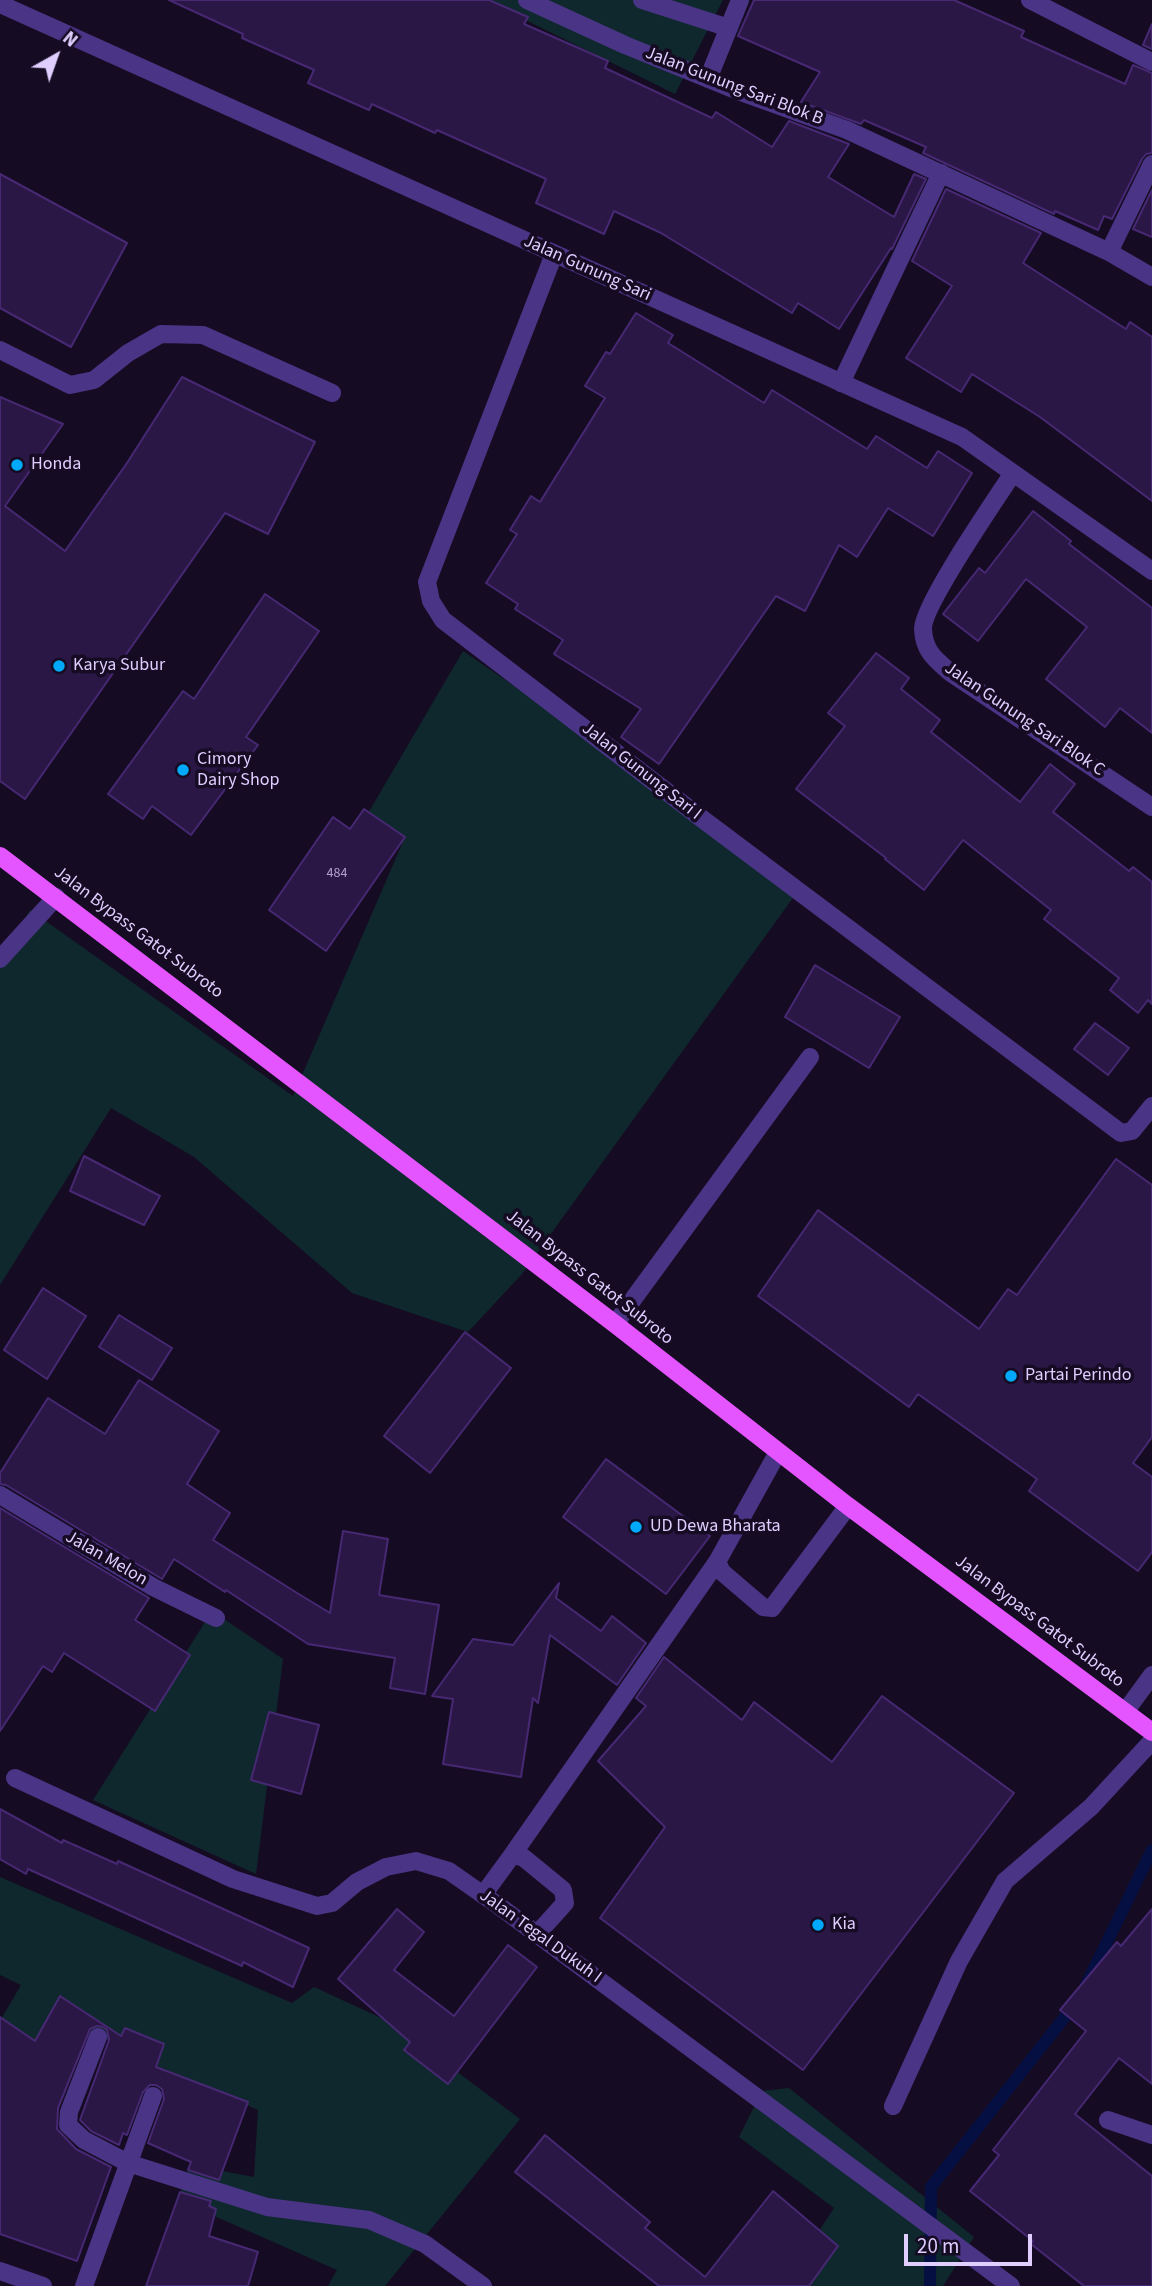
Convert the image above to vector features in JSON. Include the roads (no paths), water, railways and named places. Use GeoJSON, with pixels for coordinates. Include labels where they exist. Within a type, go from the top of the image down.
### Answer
{"type":"FeatureCollection","features":[{"type":"Feature","properties":{"kind":"main road","name":"Jalan Bypass Gatot Subroto"},"geometry":{"type":"LineString","coordinates":[[0,856],[615,1324],[848,1506],[1152,1732]]}},
{"type":"Feature","properties":{"kind":"street","name":"Jalan Gunung Sari Blok B"},"geometry":{"type":"LineString","coordinates":[[527,0],[708,79],[847,130],[1109,252],[1152,277]]}},
{"type":"Feature","properties":{"kind":"street"},"geometry":{"type":"LineString","coordinates":[[642,0],[729,28]]}},
{"type":"Feature","properties":{"kind":"street"},"geometry":{"type":"LineString","coordinates":[[708,79],[740,0]]}},
{"type":"Feature","properties":{"kind":"street"},"geometry":{"type":"LineString","coordinates":[[1030,0],[1152,62]]}},
{"type":"Feature","properties":{"kind":"street","name":"Jalan Gunung Sari"},"geometry":{"type":"LineString","coordinates":[[0,4],[962,437],[1152,571]]}},
{"type":"Feature","properties":{"kind":"street"},"geometry":{"type":"LineString","coordinates":[[1109,252],[1152,164]]}},
{"type":"Feature","properties":{"kind":"street"},"geometry":{"type":"LineString","coordinates":[[841,383],[941,173]]}},
{"type":"Feature","properties":{"kind":"street","name":"Jalan Gunung Sari I"},"geometry":{"type":"LineString","coordinates":[[554,254],[427,582],[431,601],[443,620],[705,821],[1121,1133],[1132,1131],[1152,1106]]}},
{"type":"Feature","properties":{"kind":"street"},"geometry":{"type":"LineString","coordinates":[[0,350],[69,384],[94,380],[128,353],[161,334],[203,335],[332,393]]}},
{"type":"Feature","properties":{"kind":"street","name":"Jalan Gunung Sari Blok C"},"geometry":{"type":"LineString","coordinates":[[1013,473],[932,601],[922,627],[929,654],[951,673],[1152,807]]}},
{"type":"Feature","properties":{"kind":"street"},"geometry":{"type":"LineString","coordinates":[[0,959],[56,897]]}},
{"type":"Feature","properties":{"kind":"street"},"geometry":{"type":"LineString","coordinates":[[615,1324],[810,1056]]}},
{"type":"Feature","properties":{"kind":"street"},"geometry":{"type":"LineString","coordinates":[[483,1895],[717,1562],[778,1452]]}},
{"type":"Feature","properties":{"kind":"street","name":"Jalan Melon"},"geometry":{"type":"LineString","coordinates":[[0,1495],[153,1587],[216,1618]]}},
{"type":"Feature","properties":{"kind":"street"},"geometry":{"type":"LineString","coordinates":[[717,1562],[722,1572],[763,1606],[772,1608],[848,1506]]}},
{"type":"Feature","properties":{"kind":"street"},"geometry":{"type":"LineString","coordinates":[[1125,1712],[1152,1675]]}},
{"type":"Feature","properties":{"kind":"street"},"geometry":{"type":"LineString","coordinates":[[893,2106],[959,1961],[1005,1881],[1091,1807],[1152,1741]]}},
{"type":"Feature","properties":{"kind":"street","name":"Jalan Tegal Dukuh I"},"geometry":{"type":"LineString","coordinates":[[15,1777],[233,1879],[317,1906],[332,1903],[357,1882],[386,1867],[416,1861],[449,1871],[1011,2286]]}},
{"type":"Feature","properties":{"kind":"street"},"geometry":{"type":"LineString","coordinates":[[513,1854],[524,1858],[563,1890],[565,1903],[537,1934]]}},
{"type":"Feature","properties":{"kind":"street"},"geometry":{"type":"LineString","coordinates":[[98,2037],[69,2112],[68,2125],[83,2140],[128,2163],[267,2207],[369,2220],[425,2244],[483,2286]]}},
{"type":"Feature","properties":{"kind":"street"},"geometry":{"type":"LineString","coordinates":[[84,2286],[153,2096]]}},
{"type":"Feature","properties":{"kind":"street"},"geometry":{"type":"LineString","coordinates":[[1108,2120],[1152,2135]]}},
{"type":"Feature","properties":{"kind":"street"},"geometry":{"type":"LineString","coordinates":[[0,2271],[43,2286]]}},
{"type":"Feature","properties":{"kind":"waterway"},"geometry":{"type":"LineString","coordinates":[[1086,1985],[1152,1850]]}},
{"type":"Feature","properties":{"kind":"waterway"},"geometry":{"type":"LineString","coordinates":[[930,2286],[931,2187],[1075,2004]]}},
{"type":"Feature","properties":{"kind":"place","name":"Honda"},"geometry":{"type":"Point","coordinates":[17,465]}},
{"type":"Feature","properties":{"kind":"place","name":"Karya Subur"},"geometry":{"type":"Point","coordinates":[59,666]}},
{"type":"Feature","properties":{"kind":"place","name":"Cimory Dairy Shop"},"geometry":{"type":"Point","coordinates":[183,770]}},
{"type":"Feature","properties":{"kind":"place","name":"Partai Perindo"},"geometry":{"type":"Point","coordinates":[1011,1376]}},
{"type":"Feature","properties":{"kind":"place","name":"UD Dewa Bharata"},"geometry":{"type":"Point","coordinates":[636,1527]}},
{"type":"Feature","properties":{"kind":"place","name":"Kia"},"geometry":{"type":"Point","coordinates":[818,1925]}}]}
